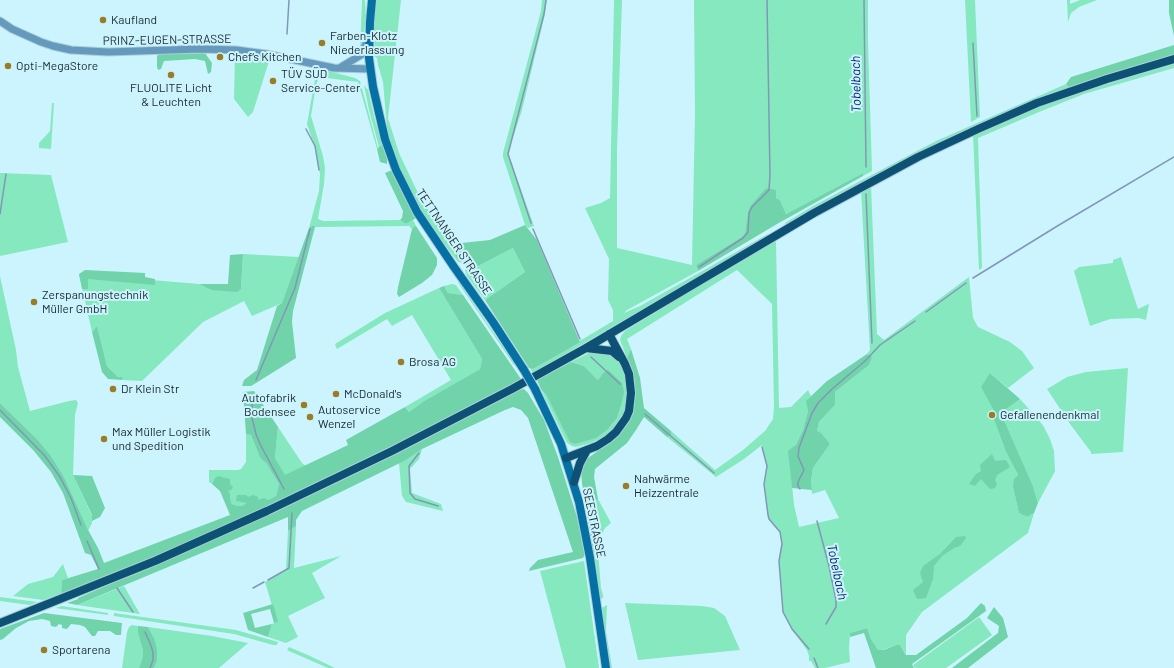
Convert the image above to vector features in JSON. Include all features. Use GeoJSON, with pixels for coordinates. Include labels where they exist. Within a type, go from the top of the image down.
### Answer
{"type":"FeatureCollection","features":[{"type":"Feature","properties":{"kind":"main road","name":"TETTNANGER STRASSE"},"geometry":{"type":"LineString","coordinates":[[372,0],[370,69],[389,153],[404,188],[417,212],[493,322],[535,389]]}},
{"type":"Feature","properties":{"kind":"main road"},"geometry":{"type":"LineString","coordinates":[[0,623],[155,561],[243,522],[339,477],[447,423],[586,348],[814,213],[918,157],[1037,103],[1107,79],[1174,59]]}},
{"type":"Feature","properties":{"kind":"main road"},"geometry":{"type":"LineString","coordinates":[[566,458],[587,450],[608,439],[616,432],[629,411],[631,401],[631,385],[629,374],[609,334]]}},
{"type":"Feature","properties":{"kind":"main road"},"geometry":{"type":"LineString","coordinates":[[586,348],[612,351],[618,357],[622,358]]}},
{"type":"Feature","properties":{"kind":"main road","name":"SEESTRASSE"},"geometry":{"type":"LineString","coordinates":[[535,389],[555,430],[574,482],[586,535],[606,668]]}},
{"type":"Feature","properties":{"kind":"main road"},"geometry":{"type":"LineString","coordinates":[[574,482],[580,463],[587,450]]}},
{"type":"Feature","properties":{"kind":"street","name":"PRINZ-EUGEN-STRASSE"},"geometry":{"type":"LineString","coordinates":[[0,21],[12,29],[41,42],[71,50],[108,52],[200,49],[236,50],[266,54],[339,68],[370,69]]}},
{"type":"Feature","properties":{"kind":"street"},"geometry":{"type":"LineString","coordinates":[[339,68],[361,56],[370,35]]}},
{"type":"Feature","properties":{"kind":"green space"},"geometry":{"type":"Polygon","coordinates":[[[362,0],[365,0],[366,17],[363,43],[360,52],[362,0]]]}},
{"type":"Feature","properties":{"kind":"green space"},"geometry":{"type":"Polygon","coordinates":[[[376,0],[401,0],[388,118],[399,153],[417,191],[430,213],[452,244],[456,258],[463,263],[458,262],[420,212],[396,162],[387,128],[383,82],[377,58],[375,57],[374,23],[376,0]]]}},
{"type":"Feature","properties":{"kind":"green space"},"geometry":{"type":"Polygon","coordinates":[[[542,0],[547,0],[545,14],[522,110],[508,153],[534,226],[528,228],[525,225],[503,153],[541,11],[542,0]]]}},
{"type":"Feature","properties":{"kind":"green space"},"geometry":{"type":"Polygon","coordinates":[[[614,0],[622,0],[617,150],[617,248],[692,265],[695,114],[694,0],[868,0],[872,171],[863,176],[863,173],[786,214],[780,200],[766,188],[750,206],[745,233],[742,237],[696,265],[698,271],[624,313],[640,306],[768,234],[769,235],[533,373],[530,368],[533,369],[613,321],[613,310],[608,300],[609,259],[585,208],[601,203],[610,198],[614,0]]]}},
{"type":"Feature","properties":{"kind":"green space"},"geometry":{"type":"Polygon","coordinates":[[[965,0],[975,0],[980,117],[971,122],[965,0]]]}},
{"type":"Feature","properties":{"kind":"green space"},"geometry":{"type":"Polygon","coordinates":[[[1067,0],[1070,0],[1070,4],[1080,0],[1097,0],[1079,7],[1071,13],[1068,22],[1067,0]]]}},
{"type":"Feature","properties":{"kind":"green space"},"geometry":{"type":"Polygon","coordinates":[[[1169,0],[1174,0],[1174,36],[1169,13],[1169,0]]]}},
{"type":"Feature","properties":{"kind":"green space"},"geometry":{"type":"Polygon","coordinates":[[[1174,45],[1174,55],[1096,78],[1069,88],[1066,84],[1071,77],[1174,45]]]}},
{"type":"Feature","properties":{"kind":"green space"},"geometry":{"type":"Polygon","coordinates":[[[205,53],[212,63],[211,72],[208,74],[205,61],[195,59],[164,61],[161,69],[158,70],[157,67],[157,56],[159,54],[205,53]]]}},
{"type":"Feature","properties":{"kind":"green space"},"geometry":{"type":"Polygon","coordinates":[[[235,54],[270,58],[253,112],[248,117],[234,99],[235,54]]]}},
{"type":"Feature","properties":{"kind":"green space"},"geometry":{"type":"Polygon","coordinates":[[[1174,64],[1174,68],[1084,94],[978,138],[982,268],[979,270],[973,135],[1026,112],[1081,92],[1174,64]]]}},
{"type":"Feature","properties":{"kind":"green space"},"geometry":{"type":"Polygon","coordinates":[[[317,68],[355,78],[360,81],[378,148],[377,149],[358,82],[319,77],[316,85],[311,116],[325,168],[318,219],[323,221],[400,220],[404,223],[408,223],[413,220],[416,226],[412,229],[409,226],[315,227],[314,225],[309,228],[319,191],[320,174],[316,151],[307,124],[317,68]]]}},
{"type":"Feature","properties":{"kind":"green space"},"geometry":{"type":"Polygon","coordinates":[[[1066,84],[1069,88],[1029,103],[964,131],[895,165],[786,225],[785,223],[813,206],[936,141],[1066,84]]]}},
{"type":"Feature","properties":{"kind":"green space"},"geometry":{"type":"Polygon","coordinates":[[[364,85],[368,90],[383,146],[379,147],[364,85]]]}},
{"type":"Feature","properties":{"kind":"green space"},"geometry":{"type":"Polygon","coordinates":[[[52,103],[54,103],[51,149],[39,148],[39,143],[50,131],[52,103]]]}},
{"type":"Feature","properties":{"kind":"green space"},"geometry":{"type":"Polygon","coordinates":[[[380,146],[383,146],[387,158],[387,164],[380,162],[377,149],[380,146]]]}},
{"type":"Feature","properties":{"kind":"green space"},"geometry":{"type":"Polygon","coordinates":[[[392,170],[416,218],[408,223],[404,223],[400,220],[402,218],[403,211],[385,173],[392,170]]]}},
{"type":"Feature","properties":{"kind":"green space"},"geometry":{"type":"Polygon","coordinates":[[[0,173],[51,175],[68,242],[0,256],[0,173]]]}},
{"type":"Feature","properties":{"kind":"green space"},"geometry":{"type":"Polygon","coordinates":[[[863,173],[863,176],[777,224],[698,271],[696,265],[742,237],[745,233],[750,206],[766,188],[776,190],[776,198],[780,200],[786,214],[863,173]]]}},
{"type":"Feature","properties":{"kind":"green space"},"geometry":{"type":"Polygon","coordinates":[[[871,186],[877,334],[884,340],[969,277],[973,318],[978,327],[1010,342],[1022,351],[1034,368],[1008,388],[990,373],[996,415],[993,417],[1006,452],[1018,475],[1013,487],[1019,513],[1027,517],[1034,513],[1028,533],[922,612],[906,635],[906,654],[900,645],[878,650],[871,639],[867,628],[850,633],[850,662],[825,668],[815,668],[811,661],[809,661],[807,650],[792,630],[783,612],[779,561],[782,544],[780,532],[769,519],[768,515],[764,484],[767,466],[762,445],[744,459],[716,477],[667,437],[671,435],[671,431],[715,470],[743,450],[765,431],[773,419],[774,406],[772,304],[737,270],[627,339],[631,349],[627,358],[620,340],[625,331],[733,265],[776,241],[779,408],[791,407],[808,390],[811,396],[807,401],[808,411],[790,466],[794,505],[799,527],[839,518],[825,490],[812,494],[811,481],[813,468],[830,444],[817,431],[819,422],[835,405],[835,392],[869,365],[870,355],[867,354],[870,350],[861,191],[871,186]]]}},
{"type":"Feature","properties":{"kind":"green space"},"geometry":{"type":"Polygon","coordinates":[[[314,225],[315,227],[293,311],[292,322],[296,358],[251,386],[242,386],[244,380],[257,370],[277,306],[282,303],[309,228],[314,225]]]}},
{"type":"Feature","properties":{"kind":"green space"},"geometry":{"type":"Polygon","coordinates":[[[525,225],[537,240],[580,342],[533,369],[529,368],[485,300],[525,272],[513,248],[476,267],[470,268],[456,258],[452,244],[490,240],[525,225]]]}},
{"type":"Feature","properties":{"kind":"green space"},"geometry":{"type":"Polygon","coordinates":[[[415,226],[437,258],[437,265],[432,275],[399,297],[397,294],[398,287],[412,229],[415,226]]]}},
{"type":"Feature","properties":{"kind":"green space"},"geometry":{"type":"Polygon","coordinates":[[[513,248],[525,272],[485,300],[467,276],[465,270],[468,266],[470,268],[476,267],[513,248]]]}},
{"type":"Feature","properties":{"kind":"green space"},"geometry":{"type":"Polygon","coordinates":[[[243,254],[299,257],[282,303],[252,316],[244,301],[203,322],[142,381],[122,380],[123,377],[118,377],[107,366],[97,326],[92,332],[79,274],[199,284],[211,290],[241,289],[243,254]]]}},
{"type":"Feature","properties":{"kind":"green space"},"geometry":{"type":"Polygon","coordinates":[[[243,254],[241,289],[237,292],[211,290],[199,284],[228,284],[230,255],[243,254]]]}},
{"type":"Feature","properties":{"kind":"green space"},"geometry":{"type":"Polygon","coordinates":[[[1121,257],[1138,309],[1149,304],[1146,320],[1139,318],[1110,319],[1090,326],[1074,271],[1079,267],[1113,263],[1113,260],[1121,257]]]}},
{"type":"Feature","properties":{"kind":"green space"},"geometry":{"type":"Polygon","coordinates":[[[85,270],[145,273],[145,277],[155,279],[155,285],[88,279],[88,289],[82,289],[79,274],[85,270]]]}},
{"type":"Feature","properties":{"kind":"green space"},"geometry":{"type":"Polygon","coordinates":[[[0,276],[16,350],[18,367],[30,411],[69,401],[76,400],[78,403],[75,415],[73,475],[92,516],[92,523],[88,531],[64,477],[51,456],[38,440],[0,403],[0,276]]]}},
{"type":"Feature","properties":{"kind":"green space"},"geometry":{"type":"Polygon","coordinates":[[[457,281],[515,364],[514,365],[457,281]]]}},
{"type":"Feature","properties":{"kind":"green space"},"geometry":{"type":"Polygon","coordinates":[[[452,284],[456,285],[463,295],[448,293],[444,286],[452,284]]]}},
{"type":"Feature","properties":{"kind":"green space"},"geometry":{"type":"Polygon","coordinates":[[[444,286],[448,293],[463,295],[521,379],[439,423],[241,519],[155,557],[61,594],[62,580],[98,569],[91,555],[85,553],[63,493],[51,472],[34,451],[0,417],[0,403],[38,440],[51,456],[64,477],[104,563],[230,515],[220,491],[212,484],[214,479],[218,476],[230,479],[230,484],[233,487],[228,491],[230,493],[231,503],[234,505],[242,506],[247,503],[236,501],[237,495],[246,495],[248,497],[253,495],[258,497],[258,500],[264,498],[268,500],[276,496],[279,484],[266,463],[260,458],[251,435],[246,434],[243,392],[254,391],[278,427],[275,458],[285,475],[348,445],[346,440],[405,407],[409,412],[424,401],[480,369],[482,359],[439,288],[444,286]]]}},
{"type":"Feature","properties":{"kind":"green space"},"geometry":{"type":"Polygon","coordinates":[[[439,288],[482,359],[480,369],[424,401],[409,412],[405,407],[451,380],[412,315],[392,326],[387,319],[337,349],[335,344],[385,313],[439,288]]]}},
{"type":"Feature","properties":{"kind":"green space"},"geometry":{"type":"Polygon","coordinates":[[[97,326],[107,366],[118,377],[123,377],[122,380],[108,379],[102,372],[92,332],[97,326]]]}},
{"type":"Feature","properties":{"kind":"green space"},"geometry":{"type":"Polygon","coordinates":[[[631,349],[640,378],[644,408],[671,431],[671,435],[667,437],[644,417],[627,443],[595,469],[594,477],[598,499],[592,502],[598,552],[593,553],[581,471],[585,461],[618,435],[629,421],[635,392],[633,372],[627,358],[631,349]]]}},
{"type":"Feature","properties":{"kind":"green space"},"geometry":{"type":"Polygon","coordinates":[[[601,350],[616,358],[624,370],[628,394],[625,413],[614,430],[607,435],[591,443],[576,447],[572,446],[567,443],[541,389],[547,396],[608,429],[617,418],[621,406],[603,373],[598,380],[584,366],[571,362],[589,353],[601,350]]]}},
{"type":"Feature","properties":{"kind":"green space"},"geometry":{"type":"Polygon","coordinates":[[[867,354],[872,357],[869,365],[835,392],[835,405],[819,422],[817,431],[821,433],[830,444],[813,468],[811,481],[812,490],[792,488],[788,451],[796,445],[803,430],[808,411],[806,401],[827,381],[867,354]]]}},
{"type":"Feature","properties":{"kind":"green space"},"geometry":{"type":"Polygon","coordinates":[[[571,362],[584,366],[598,380],[603,373],[608,370],[622,383],[624,392],[617,418],[608,429],[596,438],[575,444],[570,442],[547,396],[541,389],[537,380],[571,362]]]}},
{"type":"Feature","properties":{"kind":"green space"},"geometry":{"type":"Polygon","coordinates":[[[1128,368],[1123,452],[1091,454],[1047,389],[1067,377],[1086,372],[1128,368]]]}},
{"type":"Feature","properties":{"kind":"green space"},"geometry":{"type":"Polygon","coordinates":[[[990,373],[1020,399],[1001,413],[1033,486],[1038,503],[1034,513],[1027,517],[1019,513],[1013,487],[1014,479],[1018,475],[1006,452],[993,417],[996,414],[981,387],[990,373]]]}},
{"type":"Feature","properties":{"kind":"green space"},"geometry":{"type":"Polygon","coordinates":[[[524,389],[544,420],[558,457],[577,517],[585,554],[583,558],[529,571],[538,560],[573,552],[528,418],[521,410],[513,407],[422,449],[404,461],[302,511],[296,520],[296,526],[288,531],[288,517],[77,605],[67,603],[340,481],[442,430],[515,391],[524,389]]]}},
{"type":"Feature","properties":{"kind":"green space"},"geometry":{"type":"Polygon","coordinates":[[[1020,399],[1044,427],[1054,451],[1055,471],[1038,503],[1033,486],[1001,413],[1020,399]]]}},
{"type":"Feature","properties":{"kind":"green space"},"geometry":{"type":"Polygon","coordinates":[[[278,427],[302,463],[306,466],[285,476],[275,458],[278,427]]]}},
{"type":"Feature","properties":{"kind":"green space"},"geometry":{"type":"Polygon","coordinates":[[[246,434],[251,435],[260,458],[266,463],[279,484],[276,496],[268,500],[258,500],[242,506],[231,503],[230,493],[214,479],[212,484],[209,482],[209,470],[241,469],[246,462],[246,434]]]}},
{"type":"Feature","properties":{"kind":"green space"},"geometry":{"type":"Polygon","coordinates":[[[422,449],[419,459],[410,469],[412,493],[441,504],[443,511],[406,502],[402,496],[399,463],[422,449]]]}},
{"type":"Feature","properties":{"kind":"green space"},"geometry":{"type":"Polygon","coordinates":[[[992,454],[995,461],[1006,460],[1010,467],[997,475],[995,480],[997,484],[995,488],[990,489],[981,479],[975,486],[969,484],[976,474],[981,471],[980,465],[992,454]]]}},
{"type":"Feature","properties":{"kind":"green space"},"geometry":{"type":"Polygon","coordinates":[[[73,475],[92,476],[105,508],[100,517],[92,521],[92,515],[73,475]]]}},
{"type":"Feature","properties":{"kind":"green space"},"geometry":{"type":"Polygon","coordinates":[[[598,499],[611,523],[605,528],[600,538],[596,541],[592,502],[598,499]]]}},
{"type":"Feature","properties":{"kind":"green space"},"geometry":{"type":"Polygon","coordinates":[[[296,526],[294,568],[341,556],[312,573],[325,598],[288,616],[298,637],[286,643],[268,637],[272,624],[277,622],[265,582],[286,570],[288,531],[296,526]]]}},
{"type":"Feature","properties":{"kind":"green space"},"geometry":{"type":"Polygon","coordinates":[[[965,536],[966,538],[960,546],[942,556],[934,566],[933,579],[926,598],[917,599],[913,590],[923,582],[920,573],[923,566],[940,554],[956,537],[965,536]]]}},
{"type":"Feature","properties":{"kind":"green space"},"geometry":{"type":"Polygon","coordinates":[[[598,552],[603,595],[603,598],[601,599],[599,597],[593,553],[598,552]]]}},
{"type":"Feature","properties":{"kind":"green space"},"geometry":{"type":"Polygon","coordinates":[[[584,561],[599,668],[566,668],[540,571],[584,561]]]}},
{"type":"Feature","properties":{"kind":"green space"},"geometry":{"type":"Polygon","coordinates":[[[63,564],[68,578],[62,580],[61,594],[43,600],[13,596],[28,584],[53,577],[63,564]]]}},
{"type":"Feature","properties":{"kind":"green space"},"geometry":{"type":"Polygon","coordinates":[[[124,586],[140,614],[77,605],[124,586]]]}},
{"type":"Feature","properties":{"kind":"green space"},"geometry":{"type":"Polygon","coordinates":[[[0,597],[37,602],[30,605],[0,601],[0,597]]]}},
{"type":"Feature","properties":{"kind":"green space"},"geometry":{"type":"Polygon","coordinates":[[[625,603],[702,606],[714,608],[725,616],[740,650],[638,660],[625,603]]]}},
{"type":"Feature","properties":{"kind":"green space"},"geometry":{"type":"Polygon","coordinates":[[[981,603],[985,606],[986,611],[912,664],[914,668],[876,668],[864,633],[850,637],[850,633],[867,628],[871,639],[878,650],[884,650],[900,645],[906,655],[916,655],[967,618],[981,603]]]}},
{"type":"Feature","properties":{"kind":"green space"},"geometry":{"type":"Polygon","coordinates":[[[273,604],[278,622],[274,623],[270,609],[251,614],[255,628],[272,624],[268,637],[248,630],[243,613],[273,604]]]}},
{"type":"Feature","properties":{"kind":"green space"},"geometry":{"type":"Polygon","coordinates":[[[607,605],[606,631],[612,668],[610,668],[600,609],[607,605]]]}},
{"type":"Feature","properties":{"kind":"green space"},"geometry":{"type":"Polygon","coordinates":[[[62,606],[108,613],[108,615],[55,608],[62,606]]]}},
{"type":"Feature","properties":{"kind":"green space"},"geometry":{"type":"Polygon","coordinates":[[[994,607],[1003,618],[1008,637],[968,668],[952,668],[998,633],[999,626],[987,618],[994,607]]]}},
{"type":"Feature","properties":{"kind":"green space"},"geometry":{"type":"Polygon","coordinates":[[[44,613],[122,623],[121,635],[116,635],[110,631],[98,631],[95,636],[92,636],[85,627],[80,625],[71,624],[67,629],[62,628],[62,625],[59,624],[56,627],[51,626],[50,621],[42,619],[29,621],[16,628],[0,640],[0,629],[44,613]]]}},
{"type":"Feature","properties":{"kind":"green space"},"geometry":{"type":"Polygon","coordinates":[[[114,613],[236,630],[278,642],[277,645],[273,645],[234,634],[114,616],[114,613]]]}},
{"type":"Feature","properties":{"kind":"green space"},"geometry":{"type":"Polygon","coordinates":[[[979,617],[992,635],[946,668],[915,668],[913,665],[979,617]]]}},
{"type":"Feature","properties":{"kind":"green space"},"geometry":{"type":"Polygon","coordinates":[[[132,625],[138,626],[143,656],[139,668],[122,668],[127,632],[129,627],[132,625]]]}},
{"type":"Feature","properties":{"kind":"green space"},"geometry":{"type":"Polygon","coordinates":[[[138,626],[148,627],[154,638],[157,649],[157,661],[154,668],[139,668],[143,651],[138,633],[138,626]]]}},
{"type":"Feature","properties":{"kind":"green space"},"geometry":{"type":"Polygon","coordinates":[[[148,627],[212,636],[248,643],[219,668],[154,668],[157,661],[154,638],[148,627]]]}},
{"type":"Feature","properties":{"kind":"green space"},"geometry":{"type":"Polygon","coordinates":[[[289,647],[335,668],[328,668],[289,651],[287,650],[289,647]]]}},
{"type":"Feature","properties":{"kind":"waterway"},"geometry":{"type":"LineString","coordinates":[[287,34],[289,0]]}},
{"type":"Feature","properties":{"kind":"waterway"},"geometry":{"type":"LineString","coordinates":[[531,223],[508,154],[544,14],[546,0]]}},
{"type":"Feature","properties":{"kind":"waterway"},"geometry":{"type":"LineString","coordinates":[[699,267],[743,238],[748,232],[749,213],[752,207],[769,190],[767,0]]}},
{"type":"Feature","properties":{"kind":"waterway","name":"Tobelbach"},"geometry":{"type":"LineString","coordinates":[[864,0],[866,167]]}},
{"type":"Feature","properties":{"kind":"waterway"},"geometry":{"type":"LineString","coordinates":[[973,43],[977,116]]}},
{"type":"Feature","properties":{"kind":"waterway"},"geometry":{"type":"LineString","coordinates":[[306,129],[315,146],[319,170]]}},
{"type":"Feature","properties":{"kind":"waterway"},"geometry":{"type":"LineString","coordinates":[[973,278],[1174,157]]}},
{"type":"Feature","properties":{"kind":"waterway"},"geometry":{"type":"LineString","coordinates":[[0,214],[6,174]]}},
{"type":"Feature","properties":{"kind":"waterway","name":"Tobelbach"},"geometry":{"type":"LineString","coordinates":[[866,194],[872,343]]}},
{"type":"Feature","properties":{"kind":"waterway"},"geometry":{"type":"LineString","coordinates":[[256,380],[295,288],[310,229]]}},
{"type":"Feature","properties":{"kind":"waterway"},"geometry":{"type":"LineString","coordinates":[[533,229],[580,339]]}},
{"type":"Feature","properties":{"kind":"waterway"},"geometry":{"type":"LineString","coordinates":[[926,312],[966,283]]}},
{"type":"Feature","properties":{"kind":"waterway","name":"Tobelbach"},"geometry":{"type":"LineString","coordinates":[[800,489],[798,482],[804,470],[798,456],[799,448],[812,413],[818,403],[865,361],[880,345],[915,321]]}},
{"type":"Feature","properties":{"kind":"waterway"},"geometry":{"type":"LineString","coordinates":[[591,357],[620,384]]}},
{"type":"Feature","properties":{"kind":"waterway"},"geometry":{"type":"LineString","coordinates":[[252,395],[252,418],[256,434],[284,489]]}},
{"type":"Feature","properties":{"kind":"waterway"},"geometry":{"type":"LineString","coordinates":[[0,410],[45,456],[60,477],[71,498],[81,525]]}},
{"type":"Feature","properties":{"kind":"waterway"},"geometry":{"type":"LineString","coordinates":[[645,414],[714,473]]}},
{"type":"Feature","properties":{"kind":"waterway"},"geometry":{"type":"LineString","coordinates":[[762,447],[767,466],[764,484],[768,515],[769,519],[780,532],[782,544],[779,561],[783,612],[792,629],[809,649]]}},
{"type":"Feature","properties":{"kind":"waterway"},"geometry":{"type":"LineString","coordinates":[[419,453],[409,466],[410,493],[415,499],[438,506]]}},
{"type":"Feature","properties":{"kind":"waterway"},"geometry":{"type":"LineString","coordinates":[[268,580],[289,568],[292,513]]}},
{"type":"Feature","properties":{"kind":"waterway","name":"Tobelbach"},"geometry":{"type":"LineString","coordinates":[[817,521],[836,600],[836,607],[826,624]]}},
{"type":"Feature","properties":{"kind":"waterway"},"geometry":{"type":"LineString","coordinates":[[87,541],[99,569]]}},
{"type":"Feature","properties":{"kind":"waterway"},"geometry":{"type":"LineString","coordinates":[[253,588],[264,582]]}},
{"type":"Feature","properties":{"kind":"waterway"},"geometry":{"type":"LineString","coordinates":[[117,588],[133,612]]}},
{"type":"Feature","properties":{"kind":"waterway"},"geometry":{"type":"LineString","coordinates":[[145,632],[153,652],[153,660],[150,668]]}},
{"type":"Feature","properties":{"kind":"waterway","name":"Tobelbach"},"geometry":{"type":"LineString","coordinates":[[814,658],[818,668]]}},
{"type":"Feature","properties":{"kind":"place","name":"Kaufland"},"geometry":{"type":"Point","coordinates":[103,20]}},
{"type":"Feature","properties":{"kind":"place","name":"Farben-Klotz Niederlassung"},"geometry":{"type":"Point","coordinates":[322,43]}},
{"type":"Feature","properties":{"kind":"place","name":"Chef‘s Kitchen"},"geometry":{"type":"Point","coordinates":[220,57]}},
{"type":"Feature","properties":{"kind":"place","name":"Opti-MegaStore"},"geometry":{"type":"Point","coordinates":[8,66]}},
{"type":"Feature","properties":{"kind":"place","name":"FLUOLITE Licht & Leuchten"},"geometry":{"type":"Point","coordinates":[171,75]}},
{"type":"Feature","properties":{"kind":"place","name":"TÜV SÜD Service-Center"},"geometry":{"type":"Point","coordinates":[273,81]}},
{"type":"Feature","properties":{"kind":"place","name":"Zerspanungstechnik Müller GmbH"},"geometry":{"type":"Point","coordinates":[34,302]}},
{"type":"Feature","properties":{"kind":"place","name":"Brosa AG"},"geometry":{"type":"Point","coordinates":[401,362]}},
{"type":"Feature","properties":{"kind":"place","name":"Dr Klein Str"},"geometry":{"type":"Point","coordinates":[113,389]}},
{"type":"Feature","properties":{"kind":"place","name":"McDonald's"},"geometry":{"type":"Point","coordinates":[336,394]}},
{"type":"Feature","properties":{"kind":"place","name":"Autofabrik Bodensee"},"geometry":{"type":"Point","coordinates":[304,405]}},
{"type":"Feature","properties":{"kind":"place","name":"Gefallenendenkmal"},"geometry":{"type":"Point","coordinates":[992,415]}},
{"type":"Feature","properties":{"kind":"place","name":"Autoservice Wenzel"},"geometry":{"type":"Point","coordinates":[310,417]}},
{"type":"Feature","properties":{"kind":"place","name":"Max Müller Logistik und Spedition"},"geometry":{"type":"Point","coordinates":[104,439]}},
{"type":"Feature","properties":{"kind":"place","name":"Nahwärme Heizzentrale"},"geometry":{"type":"Point","coordinates":[626,486]}},
{"type":"Feature","properties":{"kind":"place","name":"Sportarena"},"geometry":{"type":"Point","coordinates":[44,650]}}]}
